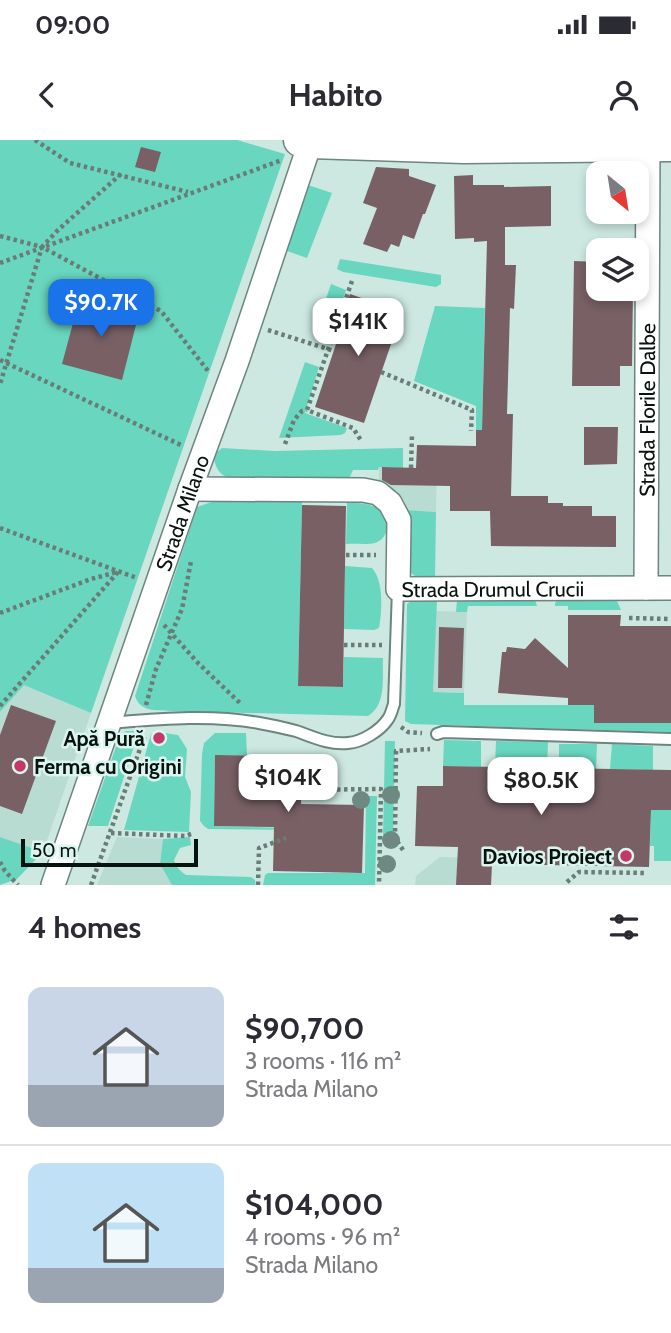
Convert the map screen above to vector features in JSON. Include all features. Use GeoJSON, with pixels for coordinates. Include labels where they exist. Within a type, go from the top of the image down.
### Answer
{"type":"FeatureCollection","features":[{"type":"Feature","properties":{"kind":"street"},"geometry":{"type":"LineString","coordinates":[[302,145],[659,145]]}},
{"type":"Feature","properties":{"kind":"street","name":"Strada Milano"},"geometry":{"type":"LineString","coordinates":[[53,885],[250,324],[302,145]]}},
{"type":"Feature","properties":{"kind":"street","name":"Strada Florile Dalbe"},"geometry":{"type":"LineString","coordinates":[[646,588],[659,145]]}},
{"type":"Feature","properties":{"kind":"street","name":"Strada Drumul Crucii"},"geometry":{"type":"LineString","coordinates":[[190,489],[363,490],[378,493],[390,503],[399,520],[398,589],[671,588]]}},
{"type":"Feature","properties":{"kind":"lane"},"geometry":{"type":"LineString","coordinates":[[109,723],[166,718],[226,719],[292,730],[334,743],[350,743],[364,738],[381,727],[390,717],[394,704],[398,589]]}},
{"type":"Feature","properties":{"kind":"lane"},"geometry":{"type":"LineString","coordinates":[[437,734],[443,732],[671,739]]}},
{"type":"Feature","properties":{"kind":"path"},"geometry":{"type":"LineString","coordinates":[[35,140],[69,163],[191,193]]}},
{"type":"Feature","properties":{"kind":"path"},"geometry":{"type":"LineString","coordinates":[[0,263],[191,193],[302,145]]}},
{"type":"Feature","properties":{"kind":"path"},"geometry":{"type":"LineString","coordinates":[[0,384],[41,247],[121,174]]}},
{"type":"Feature","properties":{"kind":"path"},"geometry":{"type":"LineString","coordinates":[[0,236],[41,247],[161,310],[215,379]]}},
{"type":"Feature","properties":{"kind":"path"},"geometry":{"type":"LineString","coordinates":[[307,410],[331,350],[352,281]]}},
{"type":"Feature","properties":{"kind":"path"},"geometry":{"type":"LineString","coordinates":[[250,324],[331,350]]}},
{"type":"Feature","properties":{"kind":"path"},"geometry":{"type":"LineString","coordinates":[[0,360],[190,449]]}},
{"type":"Feature","properties":{"kind":"path"},"geometry":{"type":"LineString","coordinates":[[381,372],[472,410],[471,431]]}},
{"type":"Feature","properties":{"kind":"path"},"geometry":{"type":"LineString","coordinates":[[285,444],[294,420],[302,411],[307,410],[353,428],[362,442]]}},
{"type":"Feature","properties":{"kind":"path"},"geometry":{"type":"LineString","coordinates":[[411,468],[412,433]]}},
{"type":"Feature","properties":{"kind":"path"},"geometry":{"type":"LineString","coordinates":[[0,528],[145,580]]}},
{"type":"Feature","properties":{"kind":"path"},"geometry":{"type":"LineString","coordinates":[[345,555],[387,555]]}},
{"type":"Feature","properties":{"kind":"path"},"geometry":{"type":"LineString","coordinates":[[91,885],[145,735],[142,720],[156,669],[182,610],[191,560]]}},
{"type":"Feature","properties":{"kind":"path"},"geometry":{"type":"LineString","coordinates":[[0,613],[91,579],[118,572]]}},
{"type":"Feature","properties":{"kind":"path"},"geometry":{"type":"LineString","coordinates":[[0,706],[118,572]]}},
{"type":"Feature","properties":{"kind":"path"},"geometry":{"type":"LineString","coordinates":[[149,610],[259,723]]}},
{"type":"Feature","properties":{"kind":"path"},"geometry":{"type":"LineString","coordinates":[[629,618],[671,619]]}},
{"type":"Feature","properties":{"kind":"path"},"geometry":{"type":"LineString","coordinates":[[344,645],[384,645],[384,632]]}},
{"type":"Feature","properties":{"kind":"path"},"geometry":{"type":"LineString","coordinates":[[390,717],[408,732],[437,734]]}},
{"type":"Feature","properties":{"kind":"path"},"geometry":{"type":"LineString","coordinates":[[403,850],[395,838],[396,751],[434,749]]}},
{"type":"Feature","properties":{"kind":"path"},"geometry":{"type":"LineString","coordinates":[[288,790],[381,789],[379,885]]}},
{"type":"Feature","properties":{"kind":"path"},"geometry":{"type":"LineString","coordinates":[[111,833],[185,836],[194,833]]}},
{"type":"Feature","properties":{"kind":"path"},"geometry":{"type":"LineString","coordinates":[[258,885],[259,848],[286,838]]}},
{"type":"Feature","properties":{"kind":"path"},"geometry":{"type":"LineString","coordinates":[[0,862],[2,870],[18,885]]}},
{"type":"Feature","properties":{"kind":"path"},"geometry":{"type":"LineString","coordinates":[[567,882],[579,872],[647,873]]}},
{"type":"Feature","properties":{"kind":"shaded area"},"geometry":{"type":"Polygon","coordinates":[[[379,467],[437,468],[436,512],[405,510],[404,501],[394,491],[379,484],[379,467]]]}},
{"type":"Feature","properties":{"kind":"shaded area"},"geometry":{"type":"Polygon","coordinates":[[[436,611],[467,612],[464,693],[433,692],[436,611]]]}},
{"type":"Feature","properties":{"kind":"shaded area"},"geometry":{"type":"Polygon","coordinates":[[[24,684],[91,713],[43,852],[0,837],[0,712],[24,684]]]}},
{"type":"Feature","properties":{"kind":"shaded area"},"geometry":{"type":"Polygon","coordinates":[[[117,837],[163,839],[160,864],[172,885],[97,885],[117,837]]]}},
{"type":"Feature","properties":{"kind":"shaded area"},"geometry":{"type":"Polygon","coordinates":[[[440,857],[492,858],[491,885],[415,885],[416,876],[440,857]]]}},
{"type":"Feature","properties":{"kind":"green space"},"geometry":{"type":"Polygon","coordinates":[[[0,140],[237,140],[285,154],[91,713],[24,685],[0,712],[0,140]]]}},
{"type":"Feature","properties":{"kind":"green space"},"geometry":{"type":"Polygon","coordinates":[[[308,185],[332,193],[307,258],[287,251],[308,185]]]}},
{"type":"Feature","properties":{"kind":"green space"},"geometry":{"type":"Polygon","coordinates":[[[340,259],[441,275],[441,284],[436,287],[343,272],[337,269],[340,259]]]}},
{"type":"Feature","properties":{"kind":"green space"},"geometry":{"type":"Polygon","coordinates":[[[331,284],[346,290],[329,339],[314,334],[331,284]]]}},
{"type":"Feature","properties":{"kind":"green space"},"geometry":{"type":"Polygon","coordinates":[[[435,306],[485,308],[482,430],[476,430],[476,406],[414,381],[435,306]]]}},
{"type":"Feature","properties":{"kind":"green space"},"geometry":{"type":"Polygon","coordinates":[[[305,362],[319,367],[305,413],[347,428],[345,433],[279,438],[305,362]]]}},
{"type":"Feature","properties":{"kind":"green space"},"geometry":{"type":"Polygon","coordinates":[[[222,448],[275,451],[403,448],[403,468],[353,470],[349,479],[227,477],[218,470],[214,459],[222,448]]]}},
{"type":"Feature","properties":{"kind":"green space"},"geometry":{"type":"Polygon","coordinates":[[[217,500],[302,501],[298,686],[343,687],[344,657],[383,658],[381,698],[368,716],[160,710],[145,708],[137,701],[135,696],[197,507],[217,500]]]}},
{"type":"Feature","properties":{"kind":"green space"},"geometry":{"type":"Polygon","coordinates":[[[347,502],[373,506],[384,514],[387,528],[380,541],[372,544],[346,544],[347,502]]]}},
{"type":"Feature","properties":{"kind":"green space"},"geometry":{"type":"Polygon","coordinates":[[[405,510],[436,512],[435,579],[420,578],[408,570],[405,510]]]}},
{"type":"Feature","properties":{"kind":"green space"},"geometry":{"type":"Polygon","coordinates":[[[345,566],[372,568],[376,574],[381,596],[379,628],[344,629],[345,566]]]}},
{"type":"Feature","properties":{"kind":"green space"},"geometry":{"type":"Polygon","coordinates":[[[430,599],[437,601],[433,692],[464,693],[464,705],[594,705],[594,723],[671,723],[671,732],[411,724],[405,721],[407,604],[430,599]]]}},
{"type":"Feature","properties":{"kind":"green space"},"geometry":{"type":"Polygon","coordinates":[[[457,600],[535,600],[537,606],[468,606],[467,612],[456,612],[457,600]]]}},
{"type":"Feature","properties":{"kind":"green space"},"geometry":{"type":"Polygon","coordinates":[[[558,600],[617,601],[621,610],[568,610],[568,606],[555,606],[558,600]]]}},
{"type":"Feature","properties":{"kind":"green space"},"geometry":{"type":"Polygon","coordinates":[[[126,731],[139,731],[108,826],[88,826],[119,738],[126,731]]]}},
{"type":"Feature","properties":{"kind":"green space"},"geometry":{"type":"Polygon","coordinates":[[[158,732],[178,735],[187,749],[185,777],[191,792],[189,832],[124,830],[151,734],[158,732]]]}},
{"type":"Feature","properties":{"kind":"green space"},"geometry":{"type":"Polygon","coordinates":[[[215,733],[246,733],[247,755],[215,755],[214,826],[286,830],[208,829],[200,821],[202,754],[204,743],[215,733]]]}},
{"type":"Feature","properties":{"kind":"green space"},"geometry":{"type":"Polygon","coordinates":[[[444,740],[481,741],[481,767],[443,766],[444,740]]]}},
{"type":"Feature","properties":{"kind":"green space"},"geometry":{"type":"Polygon","coordinates":[[[385,741],[395,741],[393,837],[383,837],[385,741]]]}},
{"type":"Feature","properties":{"kind":"green space"},"geometry":{"type":"Polygon","coordinates":[[[496,741],[548,742],[547,768],[495,767],[496,741]]]}},
{"type":"Feature","properties":{"kind":"green space"},"geometry":{"type":"Polygon","coordinates":[[[559,744],[597,744],[596,769],[559,768],[559,744]]]}},
{"type":"Feature","properties":{"kind":"green space"},"geometry":{"type":"Polygon","coordinates":[[[612,744],[653,746],[653,770],[610,769],[612,744]]]}},
{"type":"Feature","properties":{"kind":"green space"},"geometry":{"type":"Polygon","coordinates":[[[366,796],[377,796],[375,885],[263,885],[268,873],[365,873],[366,796]]]}},
{"type":"Feature","properties":{"kind":"green space"},"geometry":{"type":"Polygon","coordinates":[[[651,810],[671,810],[671,861],[654,861],[654,846],[650,846],[651,810]]]}},
{"type":"Feature","properties":{"kind":"green space"},"geometry":{"type":"Polygon","coordinates":[[[0,837],[43,852],[17,879],[0,885],[0,837]]]}},
{"type":"Feature","properties":{"kind":"green space"},"geometry":{"type":"Polygon","coordinates":[[[190,837],[191,845],[180,848],[174,860],[186,875],[251,877],[255,880],[255,885],[172,885],[160,864],[163,839],[190,837]]]}},
{"type":"Feature","properties":{"kind":"building"},"geometry":{"type":"Polygon","coordinates":[[[141,147],[161,152],[155,172],[135,167],[141,147]]]}},
{"type":"Feature","properties":{"kind":"building"},"geometry":{"type":"Polygon","coordinates":[[[376,167],[409,169],[409,176],[436,185],[414,239],[403,235],[399,247],[391,244],[387,252],[363,244],[377,208],[363,203],[376,167]]]}},
{"type":"Feature","properties":{"kind":"building"},"geometry":{"type":"Polygon","coordinates":[[[473,175],[473,185],[551,186],[551,226],[505,227],[505,265],[516,265],[514,309],[510,308],[507,414],[513,414],[511,496],[548,496],[548,503],[592,506],[592,516],[616,516],[616,547],[491,546],[490,511],[450,511],[450,486],[391,485],[382,480],[382,467],[416,468],[417,445],[476,446],[476,430],[482,430],[487,241],[474,242],[474,238],[455,239],[454,176],[473,175]]]}},
{"type":"Feature","properties":{"kind":"building"},"geometry":{"type":"Polygon","coordinates":[[[574,261],[586,262],[586,301],[633,301],[632,366],[620,366],[620,386],[572,386],[574,261]]]}},
{"type":"Feature","properties":{"kind":"building"},"geometry":{"type":"Polygon","coordinates":[[[350,294],[402,312],[364,423],[315,407],[350,294]]]}},
{"type":"Feature","properties":{"kind":"building"},"geometry":{"type":"Polygon","coordinates":[[[80,297],[139,313],[122,380],[62,364],[80,297]]]}},
{"type":"Feature","properties":{"kind":"building"},"geometry":{"type":"Polygon","coordinates":[[[584,427],[618,427],[617,464],[584,465],[584,427]]]}},
{"type":"Feature","properties":{"kind":"building"},"geometry":{"type":"Polygon","coordinates":[[[302,505],[346,506],[343,687],[298,686],[302,505]]]}},
{"type":"Feature","properties":{"kind":"building"},"geometry":{"type":"Polygon","coordinates":[[[568,615],[621,615],[620,626],[671,626],[671,723],[594,723],[594,705],[568,705],[568,698],[498,693],[502,652],[506,652],[507,647],[525,649],[535,638],[568,668],[568,615]]]}},
{"type":"Feature","properties":{"kind":"building"},"geometry":{"type":"Polygon","coordinates":[[[439,627],[464,628],[462,688],[438,688],[439,627]]]}},
{"type":"Feature","properties":{"kind":"building","name":"Ferma cu Origini"},"geometry":{"type":"Polygon","coordinates":[[[11,705],[56,721],[22,814],[0,806],[0,735],[11,705]]]}},
{"type":"Feature","properties":{"kind":"building"},"geometry":{"type":"Polygon","coordinates":[[[215,755],[302,756],[301,804],[364,805],[362,873],[273,871],[274,827],[214,826],[215,755]]]}},
{"type":"Feature","properties":{"kind":"building"},"geometry":{"type":"Polygon","coordinates":[[[443,766],[671,770],[671,810],[651,810],[649,867],[492,864],[491,885],[456,885],[458,847],[415,846],[417,786],[443,786],[443,766]]]}},
{"type":"Feature","properties":{"kind":"place","name":"Apă Pură"},"geometry":{"type":"Point","coordinates":[159,738]}},
{"type":"Feature","properties":{"kind":"place","name":"Ferma cu Origini"},"geometry":{"type":"Point","coordinates":[20,766]}},
{"type":"Feature","properties":{"kind":"place","name":"Davios Proiect"},"geometry":{"type":"Point","coordinates":[626,856]}}]}
